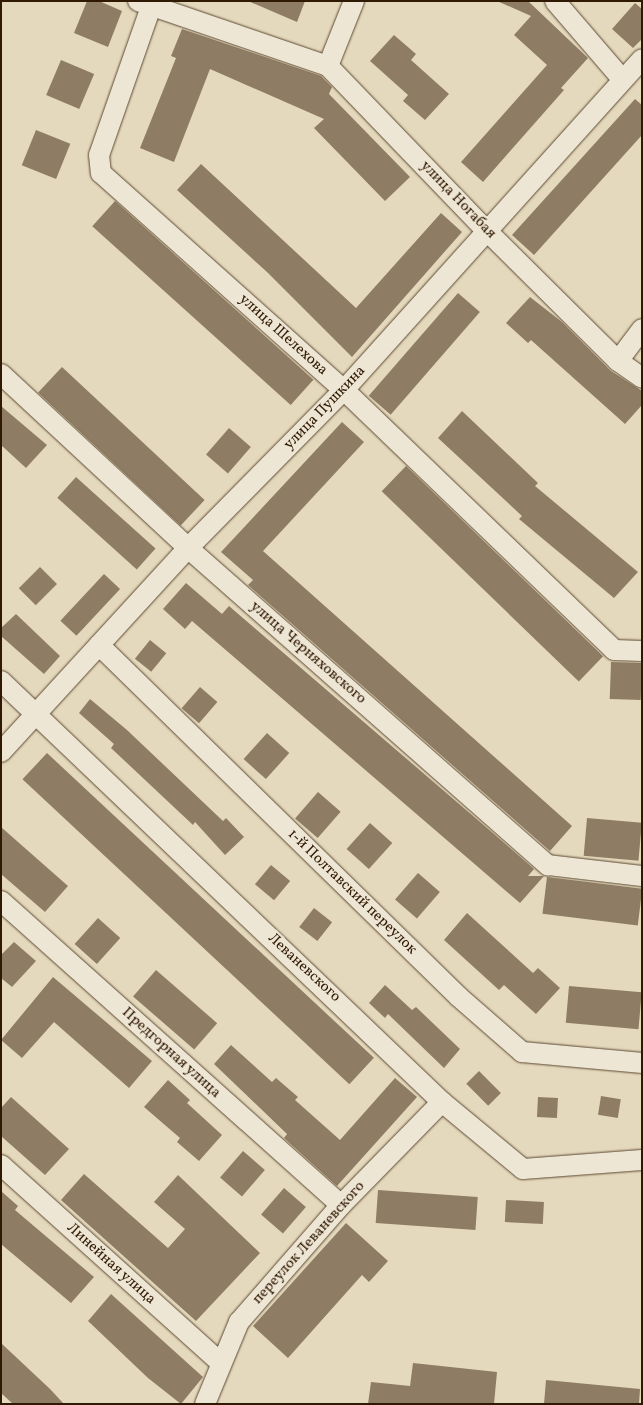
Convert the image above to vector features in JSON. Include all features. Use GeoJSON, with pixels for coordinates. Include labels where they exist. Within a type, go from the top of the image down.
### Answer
{"type":"FeatureCollection","features":[{"type":"Feature","properties":{"kind":"street"},"geometry":{"type":"LineString","coordinates":[[147,3],[328,66],[354,1]]}},
{"type":"Feature","properties":{"kind":"street"},"geometry":{"type":"LineString","coordinates":[[556,1],[622,78]]}},
{"type":"Feature","properties":{"kind":"street","name":"улица Шелехова"},"geometry":{"type":"LineString","coordinates":[[147,3],[99,155],[101,173],[344,390],[614,650],[642,651]]}},
{"type":"Feature","properties":{"kind":"street","name":"улица Пушкина"},"geometry":{"type":"LineString","coordinates":[[1,752],[188,548],[344,390],[488,232],[622,78],[642,59]]}},
{"type":"Feature","properties":{"kind":"street","name":"улица Ногабая"},"geometry":{"type":"LineString","coordinates":[[328,66],[488,232],[618,361],[642,378]]}},
{"type":"Feature","properties":{"kind":"street"},"geometry":{"type":"LineString","coordinates":[[618,361],[642,329]]}},
{"type":"Feature","properties":{"kind":"street","name":"улица Черняховского"},"geometry":{"type":"LineString","coordinates":[[1,374],[188,548],[548,865],[642,876]]}},
{"type":"Feature","properties":{"kind":"street","name":"1-й Полтавский переулок"},"geometry":{"type":"LineString","coordinates":[[99,645],[459,996],[522,1052],[642,1063]]}},
{"type":"Feature","properties":{"kind":"street","name":"Леваневского"},"geometry":{"type":"LineString","coordinates":[[1,681],[442,1102],[523,1169],[642,1160]]}},
{"type":"Feature","properties":{"kind":"street","name":"Предгорная улица"},"geometry":{"type":"LineString","coordinates":[[1,901],[341,1205]]}},
{"type":"Feature","properties":{"kind":"street","name":"переулок Леваневского"},"geometry":{"type":"LineString","coordinates":[[204,1404],[220,1362],[239,1322],[341,1205],[442,1102]]}},
{"type":"Feature","properties":{"kind":"street","name":"Линейная улица"},"geometry":{"type":"LineString","coordinates":[[1,1166],[220,1362]]}},
{"type":"Feature","properties":{"kind":"building"},"geometry":{"type":"Polygon","coordinates":[[[87,1],[99,1],[122,11],[108,47],[74,33],[87,1]]]}},
{"type":"Feature","properties":{"kind":"building"},"geometry":{"type":"Polygon","coordinates":[[[248,1],[305,1],[297,22],[248,1]]]}},
{"type":"Feature","properties":{"kind":"building"},"geometry":{"type":"Polygon","coordinates":[[[497,1],[528,1],[588,58],[561,88],[564,90],[483,182],[461,162],[547,65],[514,35],[531,16],[497,1]]]}},
{"type":"Feature","properties":{"kind":"building"},"geometry":{"type":"Polygon","coordinates":[[[635,3],[642,9],[642,39],[633,48],[612,29],[635,3]]]}},
{"type":"Feature","properties":{"kind":"building"},"geometry":{"type":"Polygon","coordinates":[[[182,29],[321,76],[332,87],[329,94],[410,177],[385,201],[314,128],[324,119],[210,69],[174,162],[140,148],[176,58],[171,56],[182,29]]]}},
{"type":"Feature","properties":{"kind":"building"},"geometry":{"type":"Polygon","coordinates":[[[394,35],[416,54],[411,60],[449,94],[425,120],[403,101],[408,95],[370,61],[394,35]]]}},
{"type":"Feature","properties":{"kind":"building"},"geometry":{"type":"Polygon","coordinates":[[[61,60],[94,74],[79,109],[46,95],[61,60]]]}},
{"type":"Feature","properties":{"kind":"building"},"geometry":{"type":"Polygon","coordinates":[[[635,99],[642,105],[642,135],[534,255],[512,235],[635,99]]]}},
{"type":"Feature","properties":{"kind":"building"},"geometry":{"type":"Polygon","coordinates":[[[36,130],[70,144],[56,179],[22,165],[36,130]]]}},
{"type":"Feature","properties":{"kind":"building"},"geometry":{"type":"Polygon","coordinates":[[[201,164],[356,308],[441,213],[462,232],[352,357],[267,272],[177,190],[201,164]]]}},
{"type":"Feature","properties":{"kind":"building"},"geometry":{"type":"Polygon","coordinates":[[[115,201],[313,380],[291,405],[92,226],[115,201]]]}},
{"type":"Feature","properties":{"kind":"building"},"geometry":{"type":"Polygon","coordinates":[[[458,293],[480,312],[391,415],[369,396],[458,293]]]}},
{"type":"Feature","properties":{"kind":"building"},"geometry":{"type":"Polygon","coordinates":[[[530,297],[562,322],[611,371],[642,391],[642,405],[625,424],[531,340],[528,343],[506,323],[530,297]]]}},
{"type":"Feature","properties":{"kind":"building"},"geometry":{"type":"Polygon","coordinates":[[[62,367],[205,500],[181,526],[38,393],[62,367]]]}},
{"type":"Feature","properties":{"kind":"building"},"geometry":{"type":"Polygon","coordinates":[[[1,406],[47,445],[26,468],[1,445],[1,406]]]}},
{"type":"Feature","properties":{"kind":"building"},"geometry":{"type":"Polygon","coordinates":[[[462,411],[538,483],[535,486],[638,572],[614,598],[519,519],[522,516],[438,438],[462,411]]]}},
{"type":"Feature","properties":{"kind":"building"},"geometry":{"type":"Polygon","coordinates":[[[342,422],[364,442],[263,551],[572,826],[550,851],[248,585],[253,580],[221,552],[342,422]]]}},
{"type":"Feature","properties":{"kind":"building"},"geometry":{"type":"Polygon","coordinates":[[[229,428],[251,447],[228,473],[206,454],[229,428]]]}},
{"type":"Feature","properties":{"kind":"building"},"geometry":{"type":"Polygon","coordinates":[[[406,466],[603,656],[579,682],[382,491],[406,466]]]}},
{"type":"Feature","properties":{"kind":"building"},"geometry":{"type":"Polygon","coordinates":[[[76,477],[156,549],[137,569],[57,498],[76,477]]]}},
{"type":"Feature","properties":{"kind":"building"},"geometry":{"type":"Polygon","coordinates":[[[40,567],[57,584],[36,605],[19,588],[40,567]]]}},
{"type":"Feature","properties":{"kind":"building"},"geometry":{"type":"Polygon","coordinates":[[[104,574],[120,589],[76,636],[60,621],[104,574]]]}},
{"type":"Feature","properties":{"kind":"building"},"geometry":{"type":"Polygon","coordinates":[[[186,583],[222,614],[229,606],[534,869],[528,876],[544,876],[520,903],[192,621],[185,629],[163,609],[186,583]]]}},
{"type":"Feature","properties":{"kind":"building"},"geometry":{"type":"Polygon","coordinates":[[[16,614],[60,656],[44,674],[1,636],[1,628],[16,614]]]}},
{"type":"Feature","properties":{"kind":"building"},"geometry":{"type":"Polygon","coordinates":[[[150,640],[166,653],[151,672],[135,659],[150,640]]]}},
{"type":"Feature","properties":{"kind":"building"},"geometry":{"type":"Polygon","coordinates":[[[611,662],[642,663],[641,700],[610,699],[611,662]]]}},
{"type":"Feature","properties":{"kind":"building"},"geometry":{"type":"Polygon","coordinates":[[[200,687],[217,702],[199,723],[182,708],[200,687]]]}},
{"type":"Feature","properties":{"kind":"building"},"geometry":{"type":"Polygon","coordinates":[[[90,699],[127,730],[223,821],[226,818],[244,837],[225,855],[195,822],[193,825],[111,748],[114,744],[79,713],[90,699]]]}},
{"type":"Feature","properties":{"kind":"building"},"geometry":{"type":"Polygon","coordinates":[[[267,733],[289,753],[266,779],[244,759],[267,733]]]}},
{"type":"Feature","properties":{"kind":"building"},"geometry":{"type":"Polygon","coordinates":[[[47,753],[374,1058],[349,1084],[22,779],[47,753]]]}},
{"type":"Feature","properties":{"kind":"building"},"geometry":{"type":"Polygon","coordinates":[[[318,792],[341,812],[318,838],[295,818],[318,792]]]}},
{"type":"Feature","properties":{"kind":"building"},"geometry":{"type":"Polygon","coordinates":[[[587,818],[642,823],[638,861],[584,856],[587,818]]]}},
{"type":"Feature","properties":{"kind":"building"},"geometry":{"type":"Polygon","coordinates":[[[370,823],[392,843],[369,869],[347,849],[370,823]]]}},
{"type":"Feature","properties":{"kind":"building"},"geometry":{"type":"Polygon","coordinates":[[[1,827],[68,886],[45,912],[1,874],[1,827]]]}},
{"type":"Feature","properties":{"kind":"building"},"geometry":{"type":"Polygon","coordinates":[[[271,865],[290,881],[274,900],[255,884],[271,865]]]}},
{"type":"Feature","properties":{"kind":"building"},"geometry":{"type":"Polygon","coordinates":[[[418,873],[440,892],[417,918],[395,899],[418,873]]]}},
{"type":"Feature","properties":{"kind":"building"},"geometry":{"type":"Polygon","coordinates":[[[547,877],[642,889],[638,925],[542,914],[547,877]]]}},
{"type":"Feature","properties":{"kind":"building"},"geometry":{"type":"Polygon","coordinates":[[[314,908],[332,922],[317,941],[299,927],[314,908]]]}},
{"type":"Feature","properties":{"kind":"building"},"geometry":{"type":"Polygon","coordinates":[[[467,913],[533,973],[538,968],[560,988],[536,1014],[504,985],[499,990],[444,940],[467,913]]]}},
{"type":"Feature","properties":{"kind":"building"},"geometry":{"type":"Polygon","coordinates":[[[98,918],[120,938],[97,964],[75,944],[98,918]]]}},
{"type":"Feature","properties":{"kind":"building"},"geometry":{"type":"Polygon","coordinates":[[[14,942],[36,961],[12,987],[1,978],[1,955],[14,942]]]}},
{"type":"Feature","properties":{"kind":"building"},"geometry":{"type":"Polygon","coordinates":[[[156,970],[217,1023],[194,1050],[133,996],[156,970]]]}},
{"type":"Feature","properties":{"kind":"building"},"geometry":{"type":"Polygon","coordinates":[[[53,977],[152,1061],[129,1088],[54,1022],[22,1058],[1,1040],[53,977]]]}},
{"type":"Feature","properties":{"kind":"building"},"geometry":{"type":"Polygon","coordinates":[[[385,985],[412,1010],[416,1007],[460,1049],[444,1068],[388,1014],[385,1018],[369,1003],[385,985]]]}},
{"type":"Feature","properties":{"kind":"building"},"geometry":{"type":"Polygon","coordinates":[[[569,986],[642,992],[638,1029],[566,1023],[569,986]]]}},
{"type":"Feature","properties":{"kind":"building"},"geometry":{"type":"Polygon","coordinates":[[[231,1045],[272,1082],[276,1078],[298,1097],[295,1100],[340,1140],[395,1078],[417,1097],[337,1186],[284,1138],[287,1134],[214,1064],[231,1045]]]}},
{"type":"Feature","properties":{"kind":"building"},"geometry":{"type":"Polygon","coordinates":[[[479,1071],[501,1093],[488,1106],[466,1084],[479,1071]]]}},
{"type":"Feature","properties":{"kind":"building"},"geometry":{"type":"Polygon","coordinates":[[[168,1080],[190,1100],[187,1103],[222,1135],[199,1161],[177,1142],[180,1138],[144,1107],[168,1080]]]}},
{"type":"Feature","properties":{"kind":"building"},"geometry":{"type":"Polygon","coordinates":[[[601,1096],[621,1099],[618,1118],[598,1115],[601,1096]]]}},
{"type":"Feature","properties":{"kind":"building"},"geometry":{"type":"Polygon","coordinates":[[[11,1097],[69,1149],[45,1175],[1,1136],[1,1108],[11,1097]]]}},
{"type":"Feature","properties":{"kind":"building"},"geometry":{"type":"Polygon","coordinates":[[[538,1097],[558,1098],[557,1118],[537,1117],[538,1097]]]}},
{"type":"Feature","properties":{"kind":"building"},"geometry":{"type":"Polygon","coordinates":[[[243,1151],[265,1170],[242,1196],[220,1177],[243,1151]]]}},
{"type":"Feature","properties":{"kind":"building"},"geometry":{"type":"Polygon","coordinates":[[[84,1174],[168,1248],[185,1229],[154,1202],[178,1175],[260,1253],[196,1321],[61,1200],[84,1174]]]}},
{"type":"Feature","properties":{"kind":"building"},"geometry":{"type":"Polygon","coordinates":[[[284,1188],[306,1207],[283,1233],[261,1214],[284,1188]]]}},
{"type":"Feature","properties":{"kind":"building"},"geometry":{"type":"Polygon","coordinates":[[[378,1190],[478,1197],[475,1230],[376,1223],[378,1190]]]}},
{"type":"Feature","properties":{"kind":"building"},"geometry":{"type":"Polygon","coordinates":[[[1,1191],[18,1206],[15,1210],[94,1277],[71,1303],[1,1244],[1,1191]]]}},
{"type":"Feature","properties":{"kind":"building"},"geometry":{"type":"Polygon","coordinates":[[[506,1200],[544,1202],[543,1224],[505,1222],[506,1200]]]}},
{"type":"Feature","properties":{"kind":"building"},"geometry":{"type":"Polygon","coordinates":[[[346,1223],[388,1261],[369,1282],[362,1275],[288,1358],[253,1326],[346,1223]]]}},
{"type":"Feature","properties":{"kind":"building"},"geometry":{"type":"Polygon","coordinates":[[[111,1294],[203,1377],[181,1404],[148,1378],[88,1321],[111,1294]]]}},
{"type":"Feature","properties":{"kind":"building"},"geometry":{"type":"Polygon","coordinates":[[[1,1343],[64,1404],[13,1404],[1,1393],[1,1343]]]}},
{"type":"Feature","properties":{"kind":"building"},"geometry":{"type":"Polygon","coordinates":[[[413,1363],[497,1372],[494,1404],[368,1404],[371,1382],[410,1386],[413,1363]]]}},
{"type":"Feature","properties":{"kind":"building"},"geometry":{"type":"Polygon","coordinates":[[[546,1380],[640,1389],[639,1404],[544,1404],[546,1380]]]}}]}
